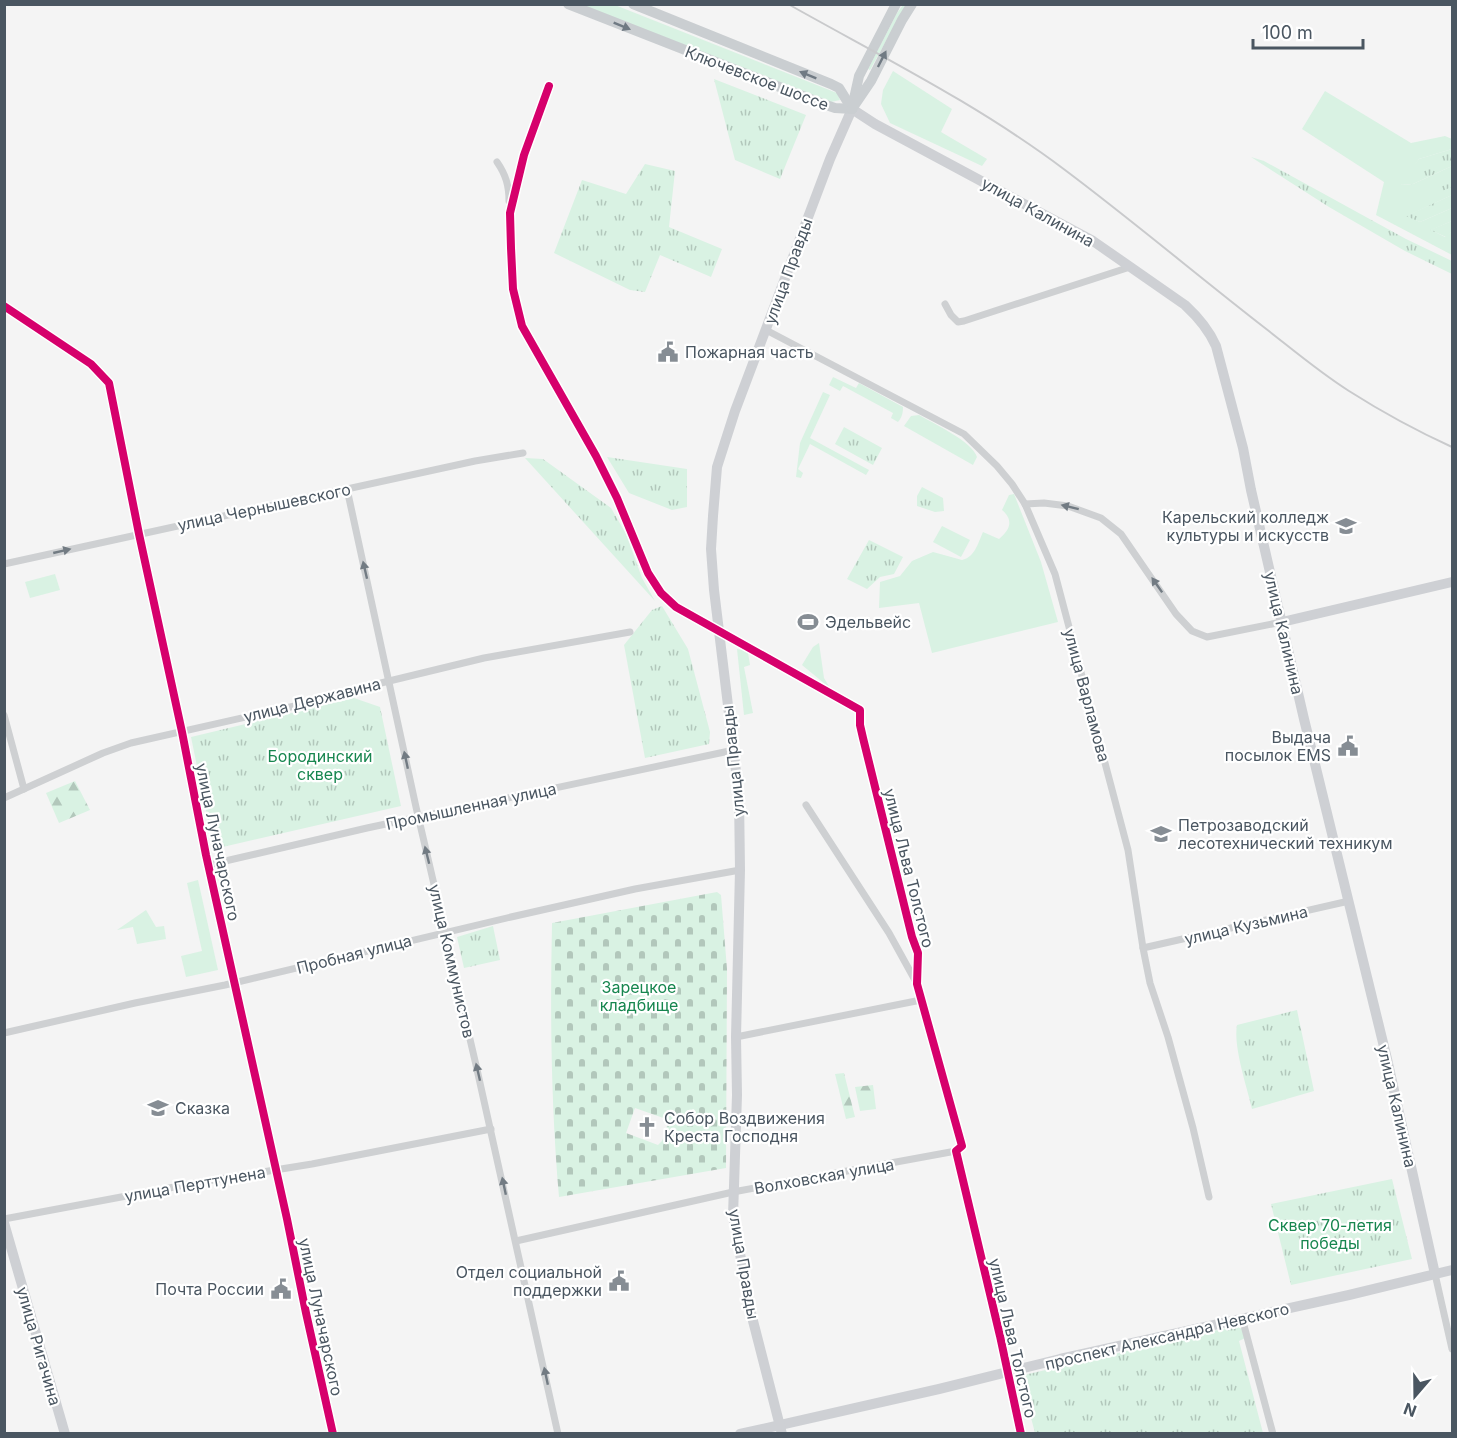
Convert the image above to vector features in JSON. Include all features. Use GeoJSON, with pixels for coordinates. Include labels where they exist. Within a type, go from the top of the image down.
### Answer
{"type":"FeatureCollection","features":[{"type":"Feature","properties":{"kind":"main road","name":"Ключевское шоссе"},"geometry":{"type":"LineString","coordinates":[[568,4],[823,104],[835,108],[852,109]]}},
{"type":"Feature","properties":{"kind":"main road","name":"Ключевское шоссе"},"geometry":{"type":"LineString","coordinates":[[633,4],[831,84],[839,88],[852,109]]}},
{"type":"Feature","properties":{"kind":"main road"},"geometry":{"type":"LineString","coordinates":[[852,109],[871,81],[912,4]]}},
{"type":"Feature","properties":{"kind":"main road"},"geometry":{"type":"LineString","coordinates":[[852,109],[860,76],[894,6]]}},
{"type":"Feature","properties":{"kind":"main road","name":"улица Калинина"},"geometry":{"type":"LineString","coordinates":[[852,109],[875,124],[1093,241],[1185,305],[1211,334],[1243,448],[1282,622],[1389,1065],[1435,1274]]}},
{"type":"Feature","properties":{"kind":"main road","name":"улица Правды"},"geometry":{"type":"LineString","coordinates":[[781,1429],[751,1313],[733,1216],[737,1095],[739,796],[718,631],[711,549],[717,466],[735,411],[833,151],[852,109]]}},
{"type":"Feature","properties":{"kind":"main road","name":"улица Луначарского"},"geometry":{"type":"LineString","coordinates":[[4,306],[91,364],[109,383],[208,865],[333,1434]]}},
{"type":"Feature","properties":{"kind":"main road"},"geometry":{"type":"LineString","coordinates":[[1282,622],[1452,582]]}},
{"type":"Feature","properties":{"kind":"main road","name":"улица Ригачина"},"geometry":{"type":"LineString","coordinates":[[4,1221],[65,1434]]}},
{"type":"Feature","properties":{"kind":"main road","name":"проспект Александра Невского"},"geometry":{"type":"LineString","coordinates":[[740,1434],[781,1429],[1060,1359],[1452,1270]]}},
{"type":"Feature","properties":{"kind":"street"},"geometry":{"type":"LineString","coordinates":[[510,213],[524,155],[549,86]]}},
{"type":"Feature","properties":{"kind":"street"},"geometry":{"type":"LineString","coordinates":[[496,162],[504,172],[509,188],[510,213]]}},
{"type":"Feature","properties":{"kind":"street","name":"улица Льва Толстого"},"geometry":{"type":"LineString","coordinates":[[510,213],[513,289],[522,326],[596,456],[648,573],[661,593],[676,607],[860,710],[863,738],[912,937],[918,953],[917,984],[962,1146],[956,1151],[1021,1434]]}},
{"type":"Feature","properties":{"kind":"street"},"geometry":{"type":"LineString","coordinates":[[945,304],[954,320],[964,321],[1130,267]]}},
{"type":"Feature","properties":{"kind":"street","name":"улица Варламова"},"geometry":{"type":"LineString","coordinates":[[766,330],[964,434],[997,466],[1025,504],[1054,574],[1128,850],[1150,982],[1193,1128],[1209,1197]]}},
{"type":"Feature","properties":{"kind":"street","name":"улица Чернышевского"},"geometry":{"type":"LineString","coordinates":[[4,564],[475,461],[523,453]]}},
{"type":"Feature","properties":{"kind":"street","name":"улица Коммунистов"},"geometry":{"type":"LineString","coordinates":[[346,489],[558,1434]]}},
{"type":"Feature","properties":{"kind":"street"},"geometry":{"type":"LineString","coordinates":[[1025,504],[1055,504],[1078,509],[1101,518],[1121,534],[1176,614],[1192,631],[1207,637],[1282,622]]}},
{"type":"Feature","properties":{"kind":"street","name":"улица Державина"},"geometry":{"type":"LineString","coordinates":[[4,798],[103,753],[131,743],[339,696],[389,681],[489,657],[630,632]]}},
{"type":"Feature","properties":{"kind":"street"},"geometry":{"type":"LineString","coordinates":[[4,716],[24,789]]}},
{"type":"Feature","properties":{"kind":"street","name":"Промышленная улица"},"geometry":{"type":"LineString","coordinates":[[208,865],[734,750]]}},
{"type":"Feature","properties":{"kind":"street"},"geometry":{"type":"LineString","coordinates":[[806,805],[889,933],[917,984]]}},
{"type":"Feature","properties":{"kind":"street","name":"Пробная улица"},"geometry":{"type":"LineString","coordinates":[[4,1033],[234,983],[635,889],[740,870]]}},
{"type":"Feature","properties":{"kind":"street","name":"улица Кузьмина"},"geometry":{"type":"LineString","coordinates":[[1143,948],[1349,901]]}},
{"type":"Feature","properties":{"kind":"street"},"geometry":{"type":"LineString","coordinates":[[736,1037],[921,999]]}},
{"type":"Feature","properties":{"kind":"street","name":"улица Перттунена"},"geometry":{"type":"LineString","coordinates":[[4,1221],[190,1184],[312,1164],[491,1129]]}},
{"type":"Feature","properties":{"kind":"street","name":"Волховская улица"},"geometry":{"type":"LineString","coordinates":[[516,1241],[733,1192],[956,1151]]}},
{"type":"Feature","properties":{"kind":"street","name":"улица Калинина"},"geometry":{"type":"LineString","coordinates":[[1435,1274],[1452,1348]]}},
{"type":"Feature","properties":{"kind":"street"},"geometry":{"type":"LineString","coordinates":[[1242,1318],[1273,1434]]}},
{"type":"Feature","properties":{"kind":"green space"},"geometry":{"type":"Polygon","coordinates":[[[582,5],[615,5],[837,93],[840,100],[831,102],[582,5]]]}},
{"type":"Feature","properties":{"kind":"green space"},"geometry":{"type":"Polygon","coordinates":[[[903,5],[906,5],[870,70],[868,69],[897,13],[903,5]]]}},
{"type":"Feature","properties":{"kind":"green space"},"geometry":{"type":"Polygon","coordinates":[[[893,71],[952,109],[941,132],[987,159],[982,166],[890,123],[881,104],[883,90],[893,71]]]}},
{"type":"Feature","properties":{"kind":"green space"},"geometry":{"type":"Polygon","coordinates":[[[714,79],[806,115],[780,179],[735,160],[714,79]]]}},
{"type":"Feature","properties":{"kind":"green space"},"geometry":{"type":"Polygon","coordinates":[[[1325,91],[1411,143],[1445,136],[1452,139],[1452,149],[1419,159],[1401,185],[1413,184],[1452,166],[1452,195],[1407,216],[1420,222],[1452,208],[1452,221],[1431,230],[1445,237],[1452,231],[1452,255],[1376,215],[1384,182],[1302,129],[1325,91]]]}},
{"type":"Feature","properties":{"kind":"green space"},"geometry":{"type":"Polygon","coordinates":[[[1452,149],[1452,166],[1413,184],[1401,185],[1404,177],[1419,159],[1452,149]]]}},
{"type":"Feature","properties":{"kind":"green space"},"geometry":{"type":"Polygon","coordinates":[[[1251,157],[1264,161],[1406,239],[1452,261],[1452,274],[1405,251],[1329,207],[1251,157]]]}},
{"type":"Feature","properties":{"kind":"green space"},"geometry":{"type":"Polygon","coordinates":[[[645,164],[675,171],[669,227],[722,249],[711,277],[660,255],[645,292],[630,290],[554,253],[582,180],[626,194],[645,164]]]}},
{"type":"Feature","properties":{"kind":"green space"},"geometry":{"type":"Polygon","coordinates":[[[1447,180],[1452,187],[1403,206],[1401,197],[1447,180]]]}},
{"type":"Feature","properties":{"kind":"green space"},"geometry":{"type":"Polygon","coordinates":[[[1452,195],[1452,208],[1420,222],[1406,216],[1452,195]]]}},
{"type":"Feature","properties":{"kind":"green space"},"geometry":{"type":"Polygon","coordinates":[[[1452,221],[1452,231],[1446,237],[1430,230],[1452,221]]]}},
{"type":"Feature","properties":{"kind":"green space"},"geometry":{"type":"Polygon","coordinates":[[[833,377],[856,388],[859,383],[903,407],[898,422],[891,418],[893,413],[843,386],[840,391],[829,385],[833,377]]]}},
{"type":"Feature","properties":{"kind":"green space"},"geometry":{"type":"Polygon","coordinates":[[[823,392],[830,395],[810,438],[869,470],[866,475],[810,444],[798,469],[803,473],[801,478],[796,477],[800,443],[823,392]]]}},
{"type":"Feature","properties":{"kind":"green space"},"geometry":{"type":"Polygon","coordinates":[[[919,415],[952,433],[968,445],[977,457],[973,465],[904,426],[911,416],[919,415]]]}},
{"type":"Feature","properties":{"kind":"green space"},"geometry":{"type":"Polygon","coordinates":[[[844,427],[882,448],[873,465],[835,444],[844,427]]]}},
{"type":"Feature","properties":{"kind":"green space"},"geometry":{"type":"Polygon","coordinates":[[[607,457],[687,469],[687,507],[672,510],[629,493],[607,457]]]}},
{"type":"Feature","properties":{"kind":"green space"},"geometry":{"type":"Polygon","coordinates":[[[525,458],[543,459],[611,508],[626,534],[642,578],[655,601],[525,458]]]}},
{"type":"Feature","properties":{"kind":"green space"},"geometry":{"type":"Polygon","coordinates":[[[922,487],[943,498],[944,511],[935,512],[917,506],[917,496],[922,487]]]}},
{"type":"Feature","properties":{"kind":"green space"},"geometry":{"type":"Polygon","coordinates":[[[1014,494],[1041,562],[1058,622],[932,653],[919,603],[879,608],[880,582],[900,576],[912,561],[933,552],[962,560],[976,549],[983,532],[999,539],[1009,525],[1008,517],[1002,510],[1009,495],[1014,494]]]}},
{"type":"Feature","properties":{"kind":"green space"},"geometry":{"type":"Polygon","coordinates":[[[942,526],[970,540],[961,557],[933,542],[942,526]]]}},
{"type":"Feature","properties":{"kind":"green space"},"geometry":{"type":"Polygon","coordinates":[[[869,540],[903,557],[894,574],[880,577],[867,589],[847,579],[869,540]]]}},
{"type":"Feature","properties":{"kind":"green space"},"geometry":{"type":"Polygon","coordinates":[[[55,574],[60,590],[30,598],[25,582],[55,574]]]}},
{"type":"Feature","properties":{"kind":"green space"},"geometry":{"type":"Polygon","coordinates":[[[662,606],[688,649],[710,732],[709,744],[645,758],[624,645],[652,610],[662,606]]]}},
{"type":"Feature","properties":{"kind":"green space"},"geometry":{"type":"Polygon","coordinates":[[[819,643],[824,678],[830,688],[802,665],[813,647],[819,643]]]}},
{"type":"Feature","properties":{"kind":"green space"},"geometry":{"type":"Polygon","coordinates":[[[737,649],[748,653],[750,665],[744,667],[753,713],[744,715],[737,649]]]}},
{"type":"Feature","properties":{"kind":"green space","name":"Бородинский сквер"},"geometry":{"type":"Polygon","coordinates":[[[354,698],[380,707],[401,806],[214,849],[191,737],[354,698]]]}},
{"type":"Feature","properties":{"kind":"green space"},"geometry":{"type":"Polygon","coordinates":[[[75,781],[90,810],[59,823],[46,793],[75,781]]]}},
{"type":"Feature","properties":{"kind":"green space"},"geometry":{"type":"Polygon","coordinates":[[[198,880],[218,970],[186,977],[181,956],[202,951],[187,883],[198,880]]]}},
{"type":"Feature","properties":{"kind":"green space","name":"Зарецкое кладбище"},"geometry":{"type":"Polygon","coordinates":[[[717,892],[721,895],[727,969],[726,1168],[559,1197],[552,1060],[552,923],[717,892]],[[635,1108],[626,1133],[658,1145],[662,1141],[669,1120],[635,1108]]]}},
{"type":"Feature","properties":{"kind":"green space"},"geometry":{"type":"Polygon","coordinates":[[[146,910],[156,927],[164,926],[166,939],[137,944],[133,927],[117,930],[146,910]]]}},
{"type":"Feature","properties":{"kind":"green space"},"geometry":{"type":"Polygon","coordinates":[[[493,926],[500,960],[464,968],[457,937],[493,926]]]}},
{"type":"Feature","properties":{"kind":"green space"},"geometry":{"type":"Polygon","coordinates":[[[1297,1010],[1314,1091],[1252,1109],[1237,1044],[1237,1025],[1297,1010]]]}},
{"type":"Feature","properties":{"kind":"green space"},"geometry":{"type":"Polygon","coordinates":[[[844,1073],[855,1117],[846,1119],[835,1074],[844,1073]]]}},
{"type":"Feature","properties":{"kind":"green space"},"geometry":{"type":"Polygon","coordinates":[[[873,1085],[876,1109],[860,1111],[855,1087],[873,1085]]]}},
{"type":"Feature","properties":{"kind":"green space","name":"Сквер 70-летия победы"},"geometry":{"type":"Polygon","coordinates":[[[1392,1179],[1412,1259],[1291,1285],[1271,1204],[1392,1179]]]}},
{"type":"Feature","properties":{"kind":"green space"},"geometry":{"type":"Polygon","coordinates":[[[1235,1326],[1242,1329],[1245,1338],[1239,1341],[1263,1433],[1035,1433],[1024,1391],[1017,1392],[1016,1378],[1024,1375],[1235,1326]]]}},
{"type":"Feature","properties":{"kind":"railway"},"geometry":{"type":"LineString","coordinates":[[788,4],[930,82],[1032,146],[1116,209],[1327,376],[1387,414],[1452,447]]}},
{"type":"Feature","properties":{"kind":"cycle path"},"geometry":{"type":"LineString","coordinates":[[549,86],[524,155],[510,213],[513,289],[522,326],[596,456],[617,498],[648,573],[661,593],[676,607],[860,710],[863,738],[912,937],[918,953],[917,984],[962,1146],[956,1151],[1021,1434]]}},
{"type":"Feature","properties":{"kind":"cycle path"},"geometry":{"type":"LineString","coordinates":[[4,306],[91,364],[109,383],[206,855],[333,1434]]}},
{"type":"Feature","properties":{"kind":"place","name":"Пожарная часть"},"geometry":{"type":"Point","coordinates":[668,352]}},
{"type":"Feature","properties":{"kind":"place","name":"Карельский колледж культуры и искусств"},"geometry":{"type":"Point","coordinates":[1346,526]}},
{"type":"Feature","properties":{"kind":"place","name":"Эдельвейс"},"geometry":{"type":"Point","coordinates":[808,622]}},
{"type":"Feature","properties":{"kind":"place","name":"Выдача посылок EMS"},"geometry":{"type":"Point","coordinates":[1348,746]}},
{"type":"Feature","properties":{"kind":"place","name":"Петрозаводский лесотехнический техникум"},"geometry":{"type":"Point","coordinates":[1161,834]}},
{"type":"Feature","properties":{"kind":"place","name":"Сказка"},"geometry":{"type":"Point","coordinates":[158,1108]}},
{"type":"Feature","properties":{"kind":"place","name":"Собор Воздвижения Креста Господня"},"geometry":{"type":"Point","coordinates":[647,1127]}},
{"type":"Feature","properties":{"kind":"place","name":"Отдел социальной поддержки"},"geometry":{"type":"Point","coordinates":[619,1281]}},
{"type":"Feature","properties":{"kind":"place","name":"Почта России"},"geometry":{"type":"Point","coordinates":[281,1289]}}]}
